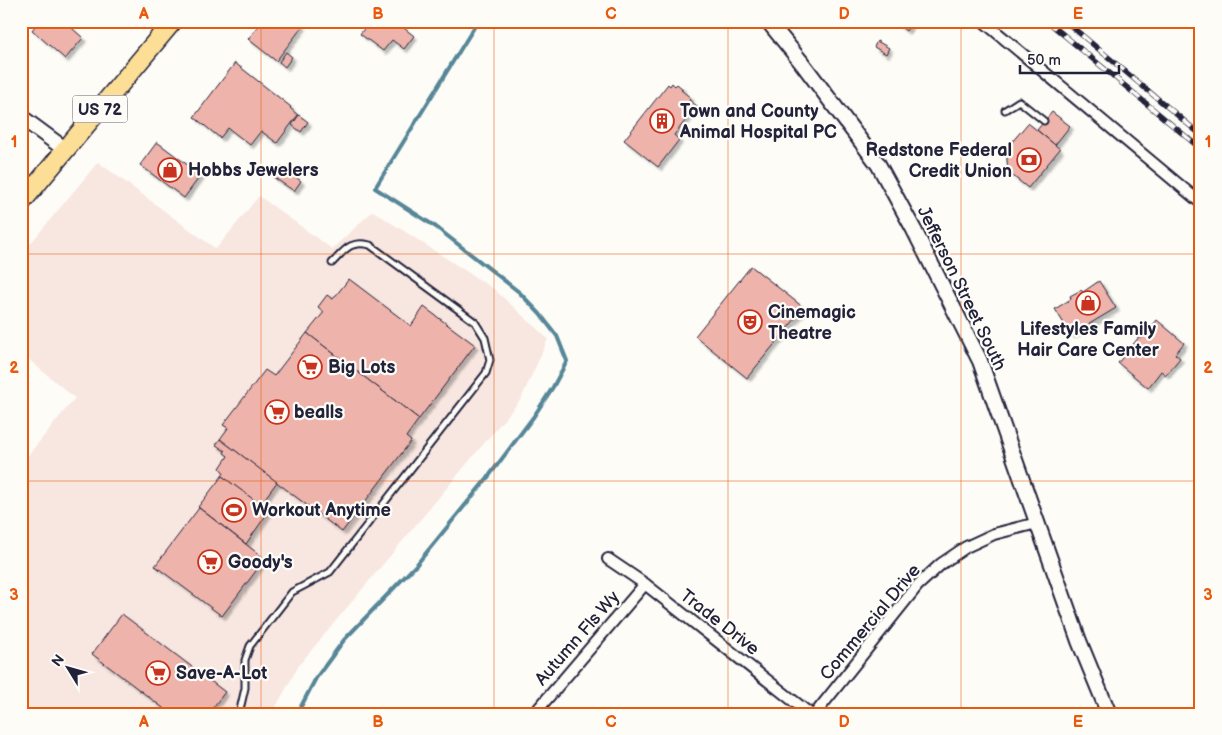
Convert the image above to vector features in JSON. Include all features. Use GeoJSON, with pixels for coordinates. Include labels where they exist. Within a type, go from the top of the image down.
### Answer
{"type":"FeatureCollection","features":[{"type":"Feature","properties":{"kind":"highway","name":"US 72"},"geometry":{"type":"LineString","coordinates":[[21,203],[172,21]]}},
{"type":"Feature","properties":{"kind":"street","name":"Jefferson Street South"},"geometry":{"type":"LineString","coordinates":[[768,21],[878,164],[914,230],[980,361],[1078,641],[1109,714]]}},
{"type":"Feature","properties":{"kind":"street"},"geometry":{"type":"LineString","coordinates":[[983,21],[1201,203]]}},
{"type":"Feature","properties":{"kind":"street"},"geometry":{"type":"LineString","coordinates":[[21,117],[66,150]]}},
{"type":"Feature","properties":{"kind":"street","name":"Commercial Drive"},"geometry":{"type":"LineString","coordinates":[[815,714],[918,585],[941,564],[966,547],[994,534],[1037,523]]}},
{"type":"Feature","properties":{"kind":"street","name":"Trade Drive"},"geometry":{"type":"LineString","coordinates":[[608,559],[645,584],[810,714]]}},
{"type":"Feature","properties":{"kind":"street","name":"Autumn Fls Wy"},"geometry":{"type":"LineString","coordinates":[[534,714],[645,584]]}},
{"type":"Feature","properties":{"kind":"lane"},"geometry":{"type":"LineString","coordinates":[[1005,110],[1019,101],[1044,121]]}},
{"type":"Feature","properties":{"kind":"lane"},"geometry":{"type":"LineString","coordinates":[[239,714],[246,688],[245,660],[250,646],[292,592],[330,572],[486,373],[490,360],[485,338],[475,322],[370,244],[359,242],[349,247],[332,263]]}},
{"type":"Feature","properties":{"kind":"shaded area"},"geometry":{"type":"Polygon","coordinates":[[[98,162],[216,249],[259,196],[332,249],[373,211],[495,290],[548,339],[521,399],[299,665],[272,714],[21,714],[21,464],[75,398],[21,353],[21,255],[98,162]]]}},
{"type":"Feature","properties":{"kind":"building"},"geometry":{"type":"Polygon","coordinates":[[[39,21],[64,21],[83,38],[65,59],[32,30],[39,21]]]}},
{"type":"Feature","properties":{"kind":"building"},"geometry":{"type":"Polygon","coordinates":[[[262,21],[296,21],[303,26],[276,61],[248,39],[262,21]]]}},
{"type":"Feature","properties":{"kind":"building"},"geometry":{"type":"Polygon","coordinates":[[[370,21],[395,21],[414,36],[404,49],[392,40],[383,51],[360,34],[370,21]]]}},
{"type":"Feature","properties":{"kind":"building"},"geometry":{"type":"Polygon","coordinates":[[[893,21],[913,21],[906,31],[893,21]]]}},
{"type":"Feature","properties":{"kind":"building"},"geometry":{"type":"Polygon","coordinates":[[[877,41],[889,48],[886,54],[874,47],[877,41]]]}},
{"type":"Feature","properties":{"kind":"building"},"geometry":{"type":"Polygon","coordinates":[[[286,52],[292,57],[285,67],[279,62],[286,52]]]}},
{"type":"Feature","properties":{"kind":"building"},"geometry":{"type":"Polygon","coordinates":[[[235,63],[291,107],[298,115],[277,143],[261,131],[250,145],[228,128],[220,138],[194,117],[235,63]]]}},
{"type":"Feature","properties":{"kind":"building","name":"Town and County Animal Hospital PC"},"geometry":{"type":"Polygon","coordinates":[[[672,83],[675,86],[677,84],[683,89],[681,90],[691,98],[689,100],[697,106],[674,135],[679,140],[658,167],[624,140],[668,84],[670,86],[672,83]]]}},
{"type":"Feature","properties":{"kind":"building"},"geometry":{"type":"Polygon","coordinates":[[[1052,112],[1070,126],[1055,145],[1037,130],[1052,112]]]}},
{"type":"Feature","properties":{"kind":"building"},"geometry":{"type":"Polygon","coordinates":[[[299,115],[308,122],[301,132],[292,125],[299,115]]]}},
{"type":"Feature","properties":{"kind":"building","name":"Redstone Federal Credit Union"},"geometry":{"type":"Polygon","coordinates":[[[1028,123],[1060,149],[1028,188],[1008,172],[1006,149],[1028,123]]]}},
{"type":"Feature","properties":{"kind":"building","name":"Hobbs Jewelers"},"geometry":{"type":"Polygon","coordinates":[[[157,142],[201,175],[184,198],[140,165],[157,142]]]}},
{"type":"Feature","properties":{"kind":"building"},"geometry":{"type":"Polygon","coordinates":[[[281,166],[301,181],[294,191],[273,177],[281,166]]]}},
{"type":"Feature","properties":{"kind":"building","name":"Cinemagic Theatre"},"geometry":{"type":"Polygon","coordinates":[[[751,266],[804,308],[747,378],[695,336],[751,266]]]}},
{"type":"Feature","properties":{"kind":"building"},"geometry":{"type":"Polygon","coordinates":[[[349,279],[411,326],[424,307],[475,345],[419,419],[307,333],[324,312],[318,307],[327,295],[333,299],[349,279]]]}},
{"type":"Feature","properties":{"kind":"building","name":"Lifestyles Family Hair Care Center"},"geometry":{"type":"Polygon","coordinates":[[[1099,281],[1116,308],[1071,335],[1055,309],[1071,299],[1070,296],[1081,290],[1083,292],[1099,281]]]}},
{"type":"Feature","properties":{"kind":"building"},"geometry":{"type":"Polygon","coordinates":[[[1157,320],[1184,343],[1175,354],[1180,358],[1166,375],[1161,371],[1148,388],[1118,363],[1139,337],[1141,339],[1157,320]]]}},
{"type":"Feature","properties":{"kind":"building"},"geometry":{"type":"Polygon","coordinates":[[[307,333],[419,419],[406,437],[411,441],[342,532],[220,439],[228,428],[223,425],[265,370],[274,376],[307,333]]]}},
{"type":"Feature","properties":{"kind":"building"},"geometry":{"type":"Polygon","coordinates":[[[220,439],[277,482],[260,505],[222,476],[224,473],[220,468],[228,456],[224,453],[225,451],[216,445],[220,439]]]}},
{"type":"Feature","properties":{"kind":"building","name":"Workout Anytime"},"geometry":{"type":"Polygon","coordinates":[[[222,476],[269,511],[246,544],[198,507],[222,476]]]}},
{"type":"Feature","properties":{"kind":"building","name":"Goody's"},"geometry":{"type":"Polygon","coordinates":[[[199,508],[265,559],[222,616],[155,566],[199,508]]]}},
{"type":"Feature","properties":{"kind":"building","name":"Save-A-Lot"},"geometry":{"type":"Polygon","coordinates":[[[122,614],[225,692],[208,714],[171,714],[92,654],[122,614]]]}},
{"type":"Feature","properties":{"kind":"waterway"},"geometry":{"type":"LineString","coordinates":[[297,714],[316,678],[344,640],[417,564],[489,476],[534,416],[567,361],[557,336],[540,314],[519,292],[436,227],[375,188],[478,21]]}},
{"type":"Feature","properties":{"kind":"railway"},"geometry":{"type":"LineString","coordinates":[[1047,21],[1201,149]]}},
{"type":"Feature","properties":{"kind":"railway"},"geometry":{"type":"LineString","coordinates":[[1065,21],[1201,135]]}},
{"type":"Feature","properties":{"kind":"place","name":"Town and County Animal Hospital PC"},"geometry":{"type":"Point","coordinates":[662,121]}},
{"type":"Feature","properties":{"kind":"place","name":"Redstone Federal Credit Union"},"geometry":{"type":"Point","coordinates":[1029,160]}},
{"type":"Feature","properties":{"kind":"place","name":"Hobbs Jewelers"},"geometry":{"type":"Point","coordinates":[170,170]}},
{"type":"Feature","properties":{"kind":"place","name":"Lifestyles Family Hair Care Center"},"geometry":{"type":"Point","coordinates":[1088,303]}},
{"type":"Feature","properties":{"kind":"place","name":"Cinemagic Theatre"},"geometry":{"type":"Point","coordinates":[750,322]}},
{"type":"Feature","properties":{"kind":"place","name":"Big Lots"},"geometry":{"type":"Point","coordinates":[310,367]}},
{"type":"Feature","properties":{"kind":"place","name":"bealls"},"geometry":{"type":"Point","coordinates":[277,412]}},
{"type":"Feature","properties":{"kind":"place","name":"Workout Anytime"},"geometry":{"type":"Point","coordinates":[234,510]}},
{"type":"Feature","properties":{"kind":"place","name":"Goody's"},"geometry":{"type":"Point","coordinates":[210,562]}},
{"type":"Feature","properties":{"kind":"place","name":"Save-A-Lot"},"geometry":{"type":"Point","coordinates":[158,673]}}]}
